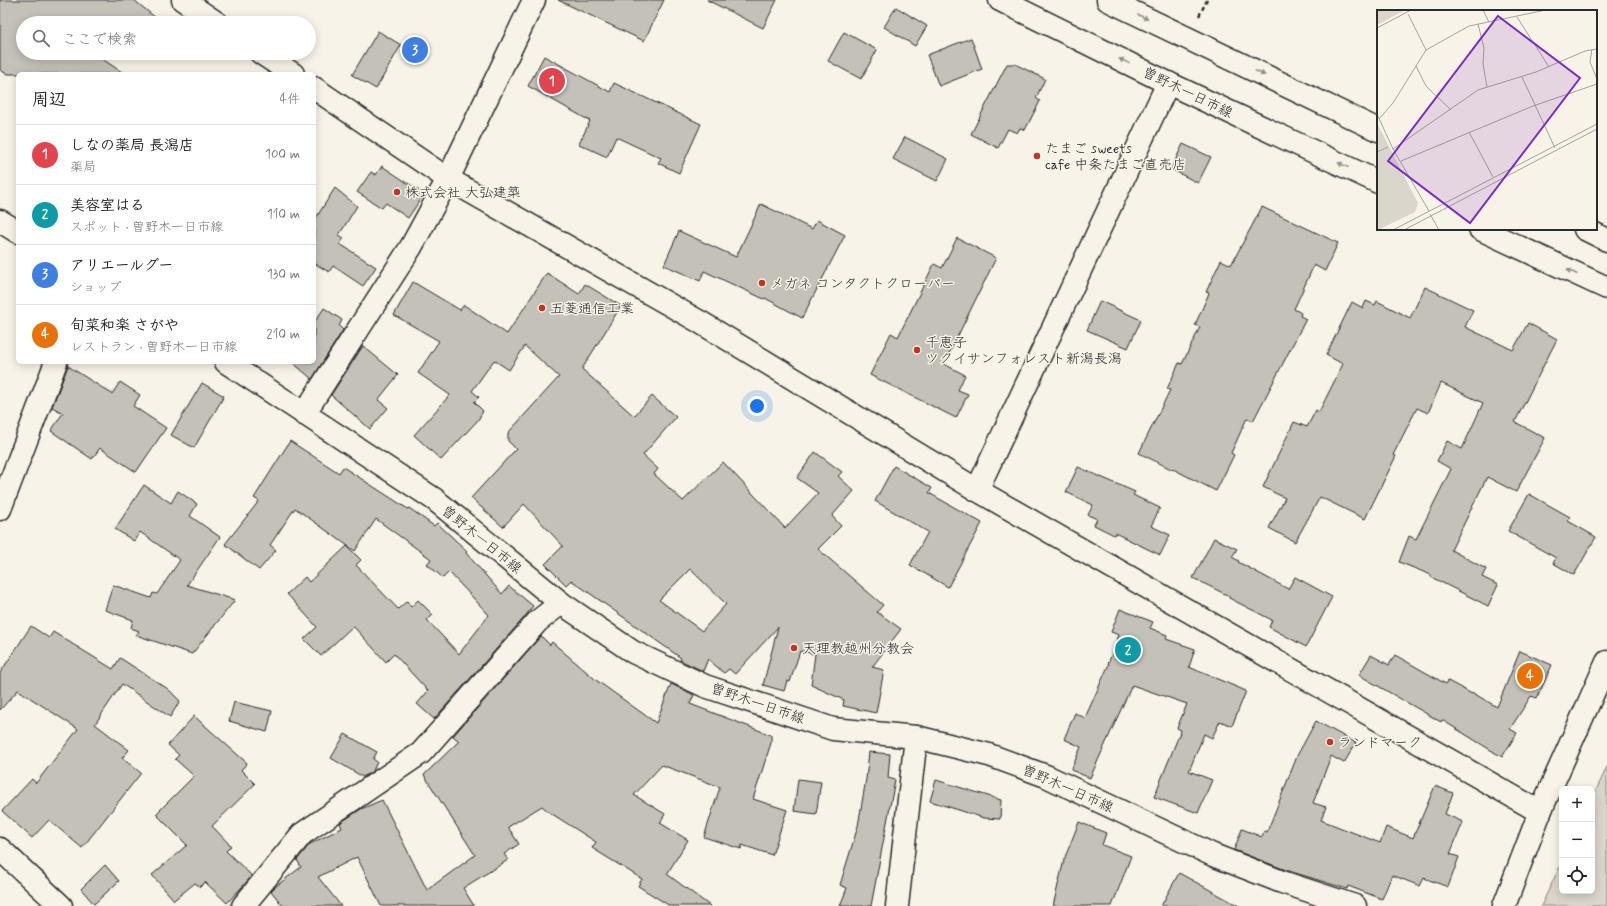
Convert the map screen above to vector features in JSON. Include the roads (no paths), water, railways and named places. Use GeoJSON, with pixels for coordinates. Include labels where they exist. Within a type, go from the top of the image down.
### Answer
{"type":"FeatureCollection","features":[{"type":"Feature","properties":{"kind":"street"},"geometry":{"type":"LineString","coordinates":[[184,0],[207,16]]}},
{"type":"Feature","properties":{"kind":"street"},"geometry":{"type":"LineString","coordinates":[[304,414],[411,247],[448,179],[534,0]]}},
{"type":"Feature","properties":{"kind":"street","name":"曽野木一日市線"},"geometry":{"type":"LineString","coordinates":[[1000,0],[1168,83],[1377,182]]}},
{"type":"Feature","properties":{"kind":"street"},"geometry":{"type":"LineString","coordinates":[[1108,0],[1377,130]]}},
{"type":"Feature","properties":{"kind":"street"},"geometry":{"type":"LineString","coordinates":[[272,60],[290,72]]}},
{"type":"Feature","properties":{"kind":"street"},"geometry":{"type":"LineString","coordinates":[[976,490],[1168,83]]}},
{"type":"Feature","properties":{"kind":"street"},"geometry":{"type":"LineString","coordinates":[[316,89],[448,179],[700,322],[976,490],[1540,812]]}},
{"type":"Feature","properties":{"kind":"street"},"geometry":{"type":"LineString","coordinates":[[0,221],[16,231]]}},
{"type":"Feature","properties":{"kind":"street"},"geometry":{"type":"LineString","coordinates":[[1482,230],[1607,288]]}},
{"type":"Feature","properties":{"kind":"street"},"geometry":{"type":"LineString","coordinates":[[1587,230],[1607,240]]}},
{"type":"Feature","properties":{"kind":"street"},"geometry":{"type":"LineString","coordinates":[[0,509],[55,364]]}},
{"type":"Feature","properties":{"kind":"street","name":"曽野木一日市線"},"geometry":{"type":"LineString","coordinates":[[229,364],[434,499],[561,603],[633,652],[705,686],[833,729],[916,737],[989,756],[1046,776],[1213,854],[1282,882],[1355,906]]}},
{"type":"Feature","properties":{"kind":"street"},"geometry":{"type":"LineString","coordinates":[[243,906],[302,834],[421,753],[538,621],[561,603]]}},
{"type":"Feature","properties":{"kind":"street"},"geometry":{"type":"LineString","coordinates":[[1504,906],[1540,812],[1607,662]]}},
{"type":"Feature","properties":{"kind":"street"},"geometry":{"type":"LineString","coordinates":[[897,906],[916,737]]}},
{"type":"Feature","properties":{"kind":"street"},"geometry":{"type":"LineString","coordinates":[[0,849],[61,906]]}},
{"type":"Feature","properties":{"kind":"place","name":"アリエールグー"},"geometry":{"type":"Point","coordinates":[415,50]}},
{"type":"Feature","properties":{"kind":"place","name":"しなの薬局 長潟店"},"geometry":{"type":"Point","coordinates":[552,81]}},
{"type":"Feature","properties":{"kind":"place","name":"たまご sweets cafe 中条たまご直売店"},"geometry":{"type":"Point","coordinates":[1037,156]}},
{"type":"Feature","properties":{"kind":"place","name":"株式会社 大弘建築"},"geometry":{"type":"Point","coordinates":[397,192]}},
{"type":"Feature","properties":{"kind":"place","name":"メガネ コンタクトクローバー"},"geometry":{"type":"Point","coordinates":[762,283]}},
{"type":"Feature","properties":{"kind":"place","name":"五菱通信工業"},"geometry":{"type":"Point","coordinates":[542,308]}},
{"type":"Feature","properties":{"kind":"place","name":"千恵子 ツクイサンフォレスト新潟長潟"},"geometry":{"type":"Point","coordinates":[917,350]}},
{"type":"Feature","properties":{"kind":"place","name":"天理教越州分教会"},"geometry":{"type":"Point","coordinates":[794,648]}},
{"type":"Feature","properties":{"kind":"place","name":"美容室はる"},"geometry":{"type":"Point","coordinates":[1128,650]}},
{"type":"Feature","properties":{"kind":"place","name":"旬菜和楽 さがや"},"geometry":{"type":"Point","coordinates":[1530,676]}},
{"type":"Feature","properties":{"kind":"place","name":"ランドマーク"},"geometry":{"type":"Point","coordinates":[1330,742]}}]}
